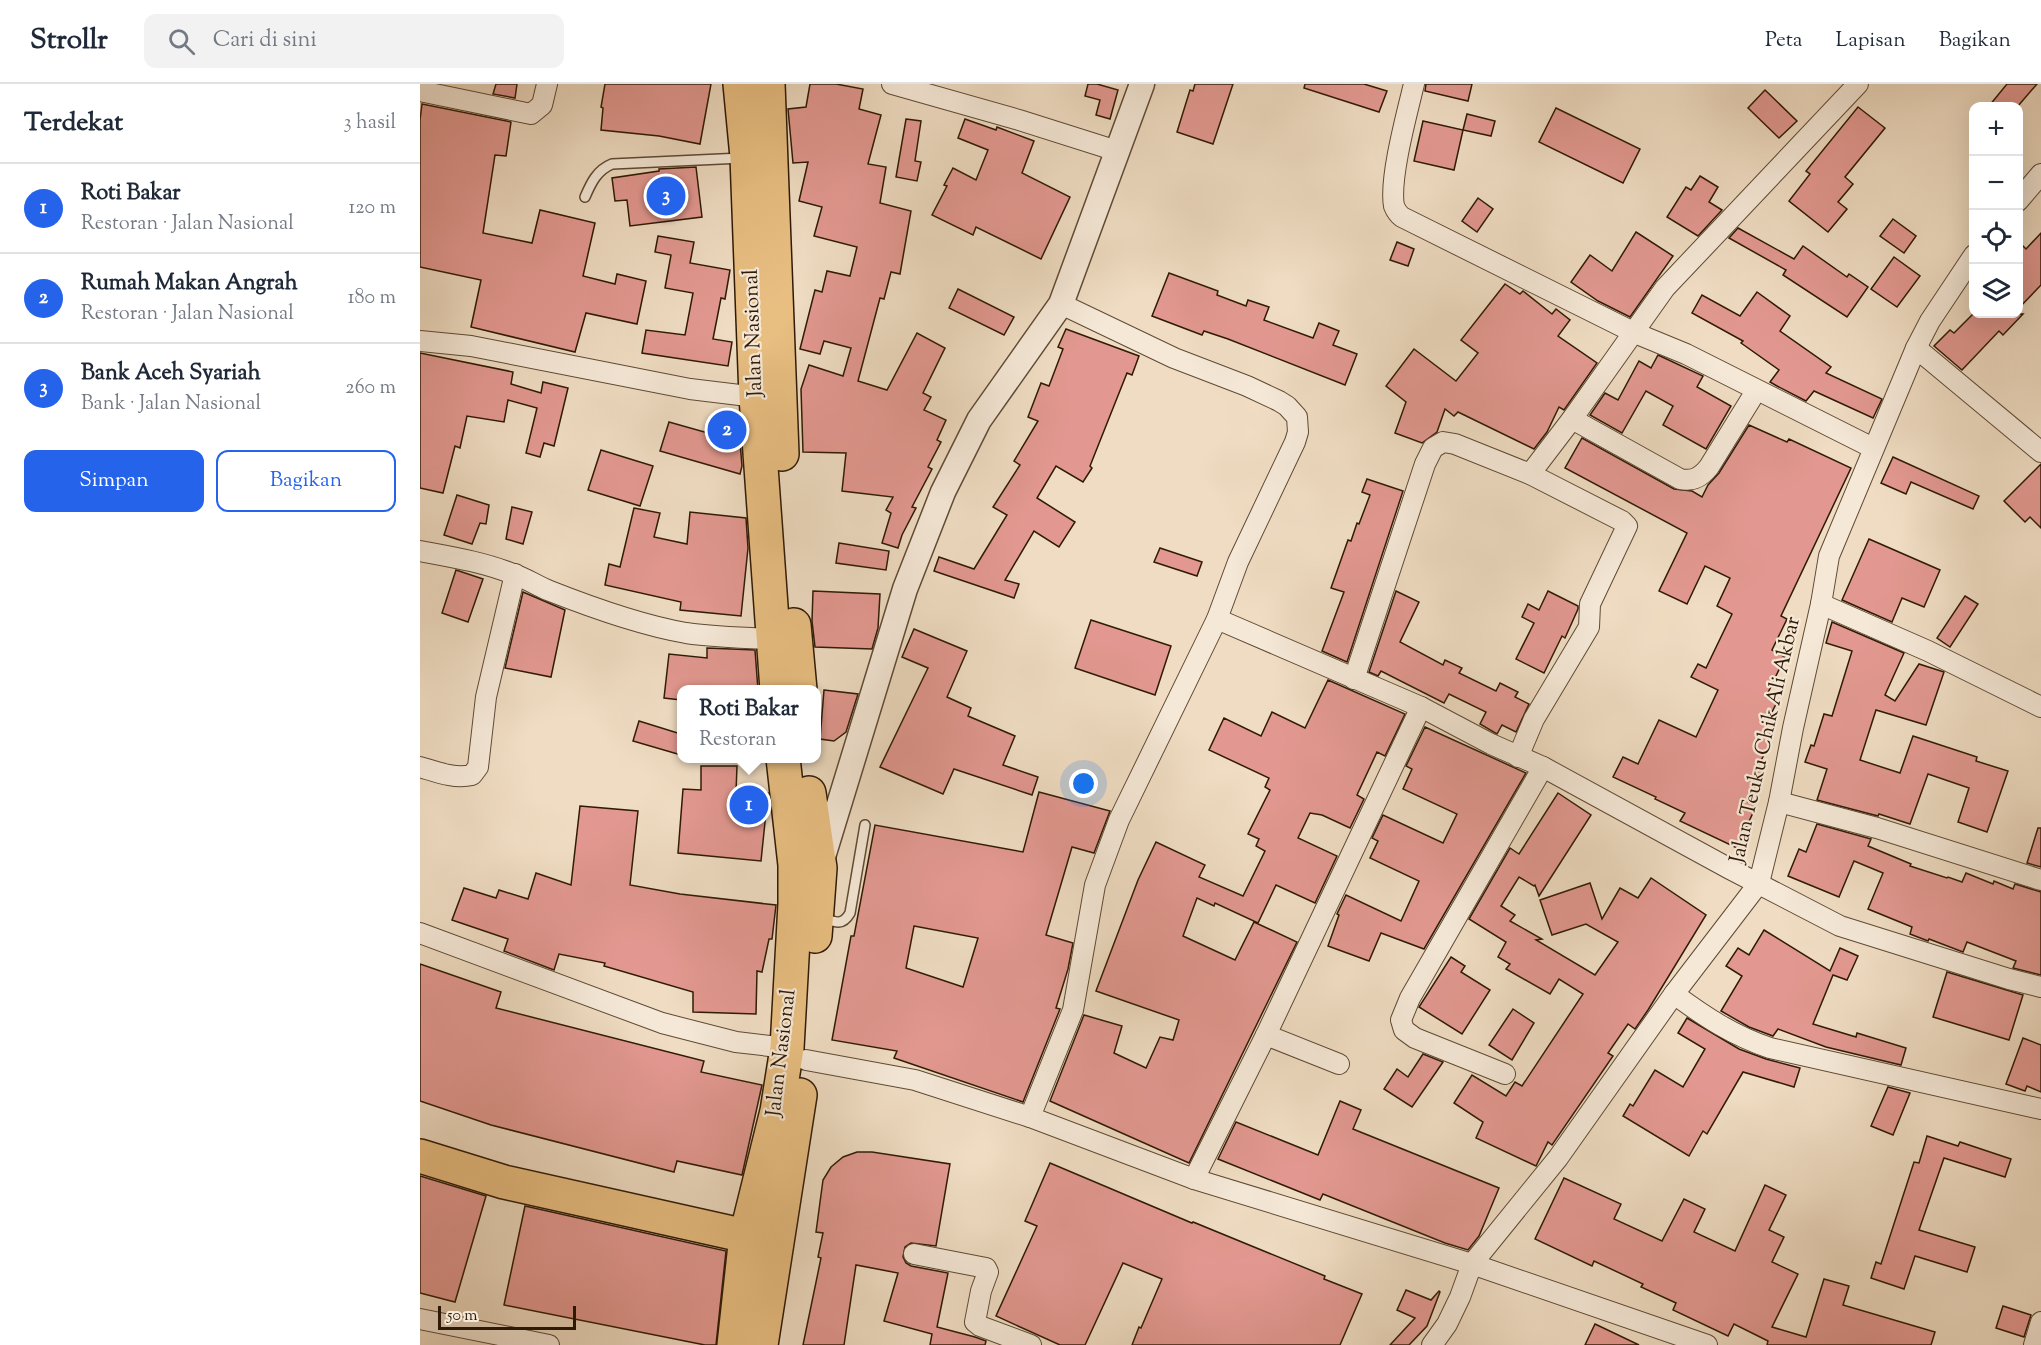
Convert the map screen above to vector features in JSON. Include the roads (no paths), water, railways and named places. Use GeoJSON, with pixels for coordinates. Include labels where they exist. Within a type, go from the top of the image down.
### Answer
{"type":"FeatureCollection","features":[{"type":"Feature","properties":{"kind":"highway","name":"Jalan Nasional"},"geometry":{"type":"LineString","coordinates":[[740,84],[754,145],[800,685]]}},
{"type":"Feature","properties":{"kind":"highway","name":"Jalan Nasional"},"geometry":{"type":"LineString","coordinates":[[768,84],[754,145],[756,397],[777,685]]}},
{"type":"Feature","properties":{"kind":"highway","name":"Jalan Nasional"},"geometry":{"type":"LineString","coordinates":[[734,1345],[746,1236],[792,1085],[795,865],[783,763]]}},
{"type":"Feature","properties":{"kind":"highway","name":"Jalan Nasional"},"geometry":{"type":"LineString","coordinates":[[761,1345],[792,1085],[817,915],[820,868],[811,812],[807,763]]}},
{"type":"Feature","properties":{"kind":"highway"},"geometry":{"type":"LineString","coordinates":[[420,1155],[504,1182],[746,1236]]}},
{"type":"Feature","properties":{"kind":"street"},"geometry":{"type":"LineString","coordinates":[[420,91],[531,114],[542,105],[547,84]]}},
{"type":"Feature","properties":{"kind":"street"},"geometry":{"type":"LineString","coordinates":[[892,84],[1117,151]]}},
{"type":"Feature","properties":{"kind":"street"},"geometry":{"type":"LineString","coordinates":[[820,868],[901,600],[943,492],[979,420],[1061,304],[1142,84]]}},
{"type":"Feature","properties":{"kind":"street"},"geometry":{"type":"LineString","coordinates":[[1414,84],[1393,192],[1394,207],[1402,217],[1635,333],[1686,354],[1873,448]]}},
{"type":"Feature","properties":{"kind":"street"},"geometry":{"type":"LineString","coordinates":[[1530,474],[1572,420],[1665,288],[1858,84]]}},
{"type":"Feature","properties":{"kind":"street"},"geometry":{"type":"LineString","coordinates":[[2023,196],[2041,174]]}},
{"type":"Feature","properties":{"kind":"street","name":"Jalan Teuku Chik Ali Akbar"},"geometry":{"type":"LineString","coordinates":[[1432,1345],[1447,1324],[1472,1264],[1558,1158],[1674,994],[1759,883],[1779,802],[1829,556],[1916,348],[1930,321],[1969,262]]}},
{"type":"Feature","properties":{"kind":"street"},"geometry":{"type":"LineString","coordinates":[[1030,1117],[1073,1010],[1095,885],[1119,820],[1217,620],[1238,562],[1298,432],[1297,417],[1279,401],[1174,358],[1061,304]]}},
{"type":"Feature","properties":{"kind":"street"},"geometry":{"type":"LineString","coordinates":[[420,341],[471,346],[690,389],[756,397]]}},
{"type":"Feature","properties":{"kind":"street"},"geometry":{"type":"LineString","coordinates":[[1916,348],[2041,452]]}},
{"type":"Feature","properties":{"kind":"street"},"geometry":{"type":"LineString","coordinates":[[1572,420],[1680,479],[1690,480],[1700,477],[1709,467],[1756,391]]}},
{"type":"Feature","properties":{"kind":"street"},"geometry":{"type":"LineString","coordinates":[[1354,680],[1425,464],[1433,448],[1443,442],[1455,444],[1530,474],[1622,521],[1627,526],[1590,604],[1589,627],[1534,718],[1518,757]]}},
{"type":"Feature","properties":{"kind":"street"},"geometry":{"type":"LineString","coordinates":[[420,551],[478,562],[515,574],[548,591],[635,620],[684,633],[772,639]]}},
{"type":"Feature","properties":{"kind":"street"},"geometry":{"type":"LineString","coordinates":[[420,767],[460,776],[472,775],[478,767],[486,697],[515,574]]}},
{"type":"Feature","properties":{"kind":"street"},"geometry":{"type":"LineString","coordinates":[[1821,604],[1928,651],[2041,707]]}},
{"type":"Feature","properties":{"kind":"street"},"geometry":{"type":"LineString","coordinates":[[1217,620],[1421,707],[1491,744],[1543,767],[1840,926],[2041,987]]}},
{"type":"Feature","properties":{"kind":"street"},"geometry":{"type":"LineString","coordinates":[[1194,1179],[1266,1035],[1421,707]]}},
{"type":"Feature","properties":{"kind":"street"},"geometry":{"type":"LineString","coordinates":[[1505,1074],[1414,1038],[1404,1030],[1401,1020],[1413,991],[1543,767]]}},
{"type":"Feature","properties":{"kind":"street"},"geometry":{"type":"LineString","coordinates":[[1779,802],[1877,828],[2041,880]]}},
{"type":"Feature","properties":{"kind":"street"},"geometry":{"type":"LineString","coordinates":[[420,933],[663,1023],[736,1042],[792,1085],[915,1080],[1030,1117],[1194,1179],[1472,1264],[1707,1345]]}},
{"type":"Feature","properties":{"kind":"street"},"geometry":{"type":"LineString","coordinates":[[1674,994],[1720,1027],[1748,1041],[1770,1048],[2041,1109]]}},
{"type":"Feature","properties":{"kind":"street"},"geometry":{"type":"LineString","coordinates":[[1266,1035],[1339,1064]]}},
{"type":"Feature","properties":{"kind":"street"},"geometry":{"type":"LineString","coordinates":[[914,1254],[986,1268],[988,1272],[981,1291],[975,1322],[1030,1345]]}},
{"type":"Feature","properties":{"kind":"street"},"geometry":{"type":"LineString","coordinates":[[420,1318],[549,1345]]}},
{"type":"Feature","properties":{"kind":"street"},"geometry":{"type":"LineString","coordinates":[[2034,1345],[2041,1322]]}},
{"type":"Feature","properties":{"kind":"lane"},"geometry":{"type":"LineString","coordinates":[[585,197],[595,176],[612,164],[754,145]]}},
{"type":"Feature","properties":{"kind":"lane"},"geometry":{"type":"LineString","coordinates":[[817,915],[838,923],[844,921],[850,913],[865,825]]}},
{"type":"Feature","properties":{"kind":"place","name":"Bank Aceh Syariah"},"geometry":{"type":"Point","coordinates":[666,196]}},
{"type":"Feature","properties":{"kind":"place","name":"Rumah Makan Angrah"},"geometry":{"type":"Point","coordinates":[727,430]}},
{"type":"Feature","properties":{"kind":"place","name":"Roti Bakar"},"geometry":{"type":"Point","coordinates":[749,805]}}]}
